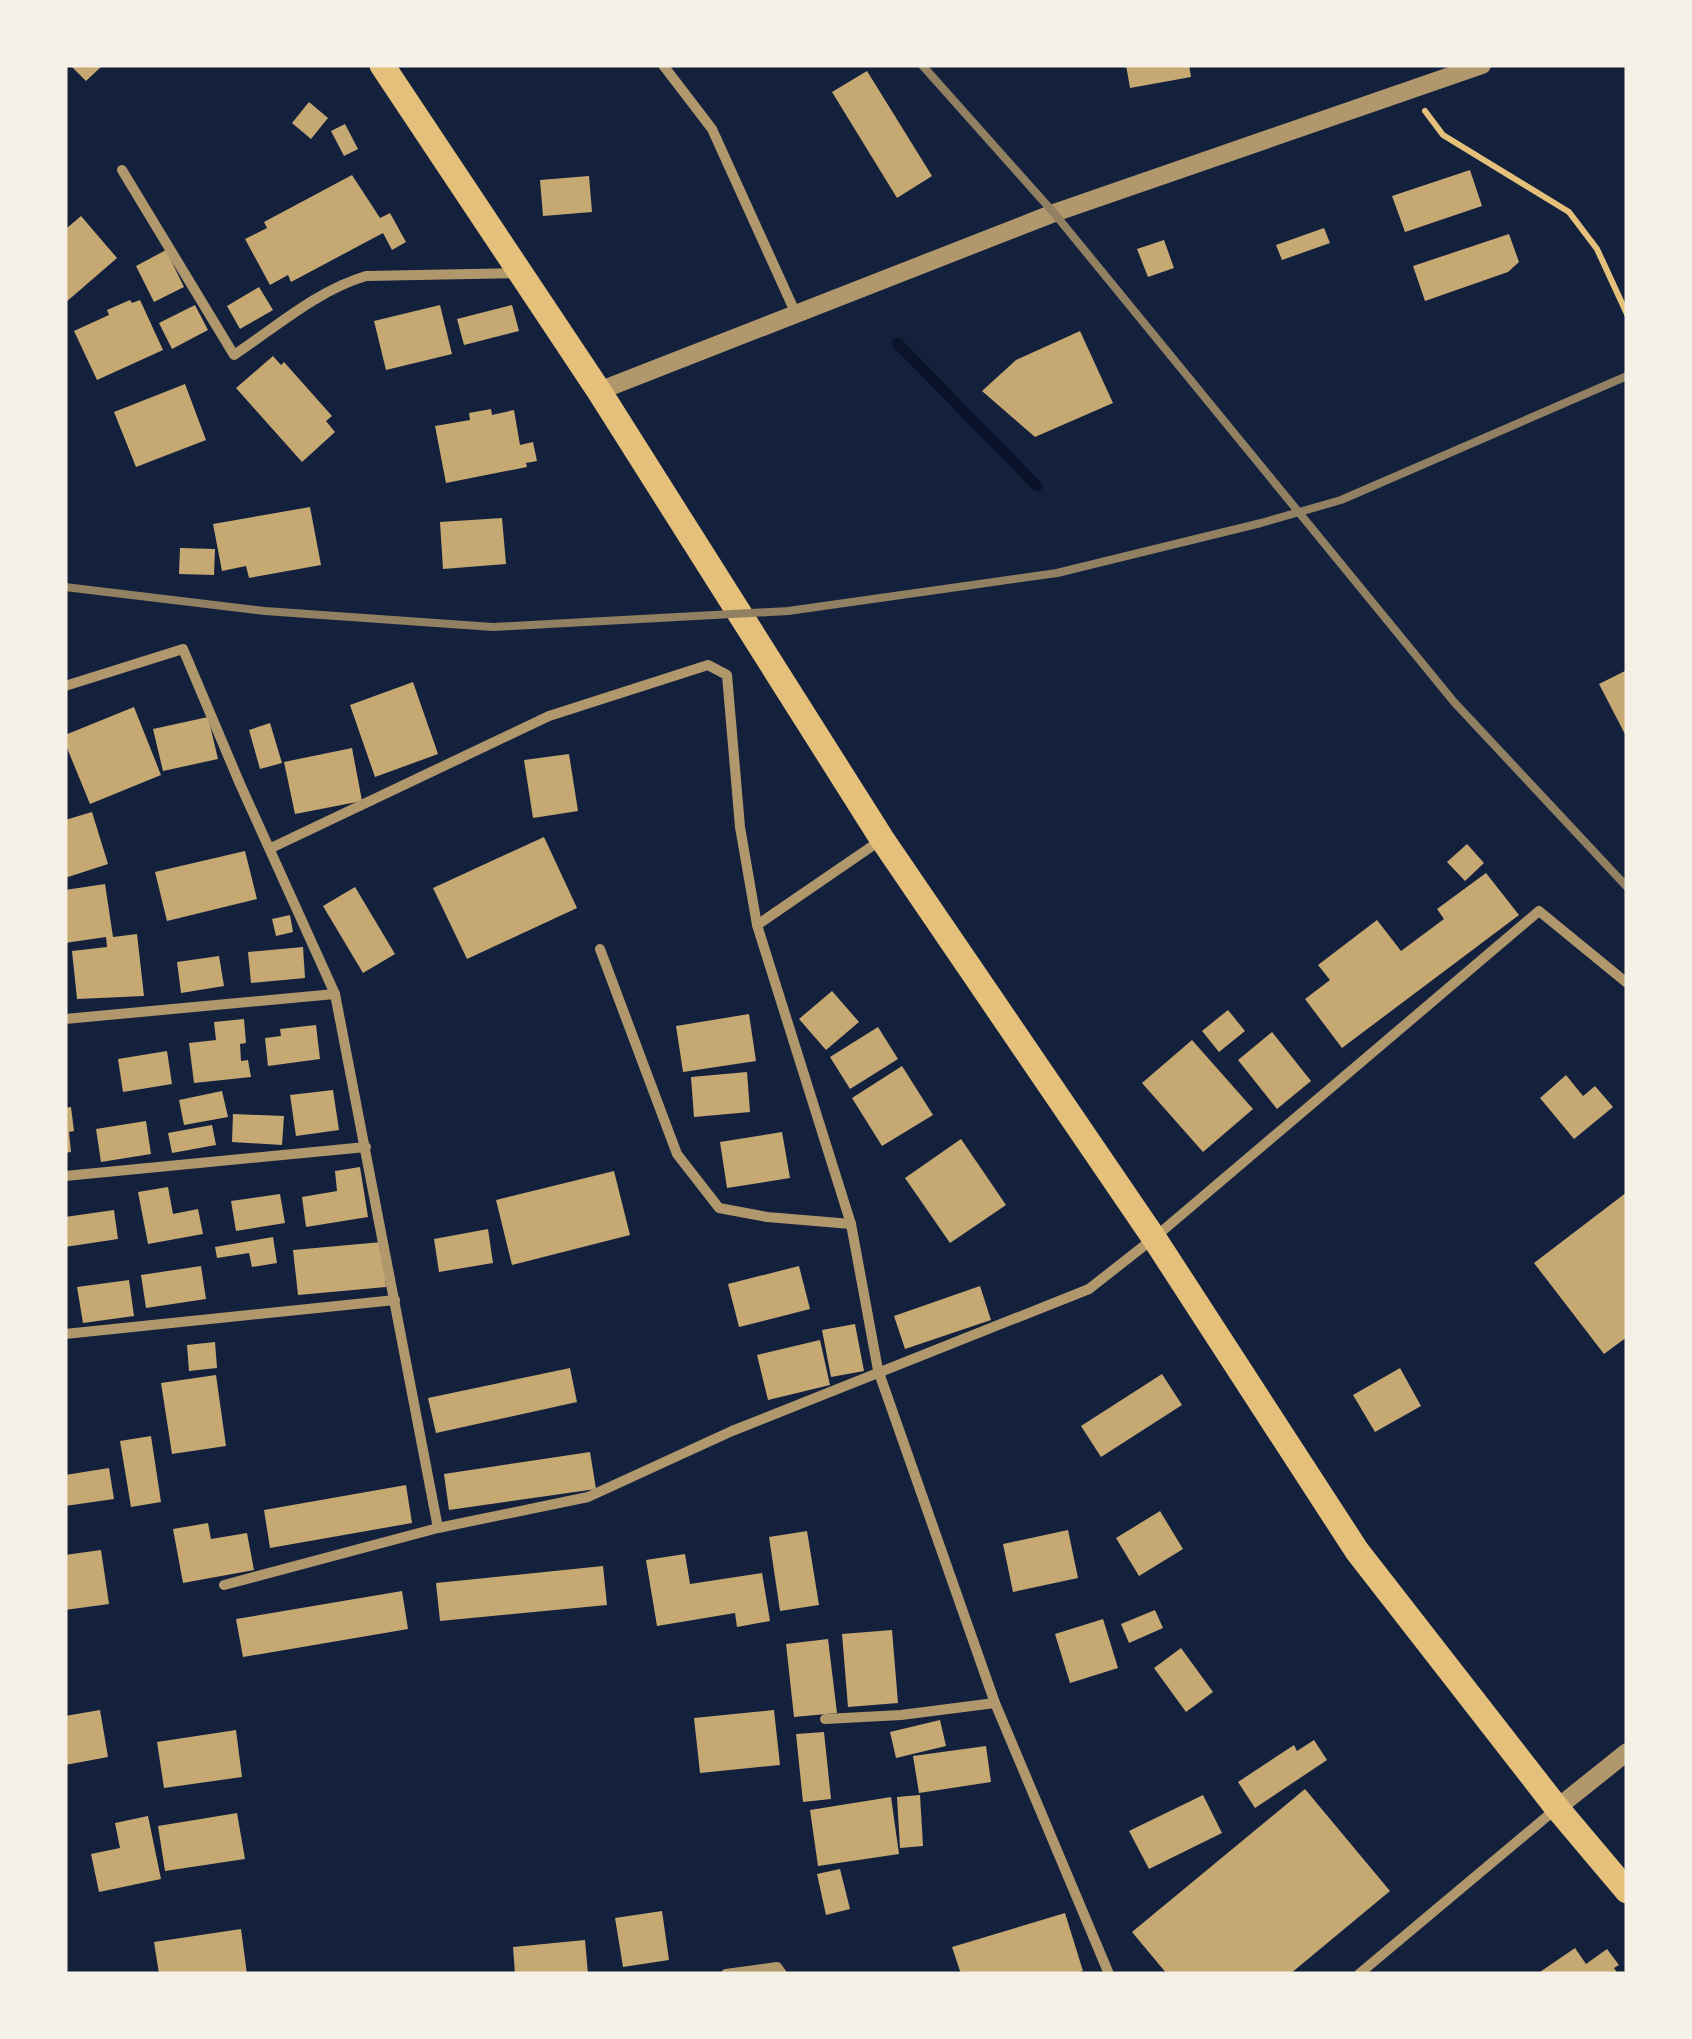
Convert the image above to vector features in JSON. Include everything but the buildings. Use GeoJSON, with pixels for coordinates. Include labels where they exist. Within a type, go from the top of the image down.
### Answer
{"type":"FeatureCollection","features":[{"type":"Feature","properties":{"kind":"main road"},"geometry":{"type":"LineString","coordinates":[[382,65],[599,392],[882,839],[1154,1238],[1357,1551],[1557,1808],[1627,1891]]}},
{"type":"Feature","properties":{"kind":"street"},"geometry":{"type":"LineString","coordinates":[[663,65],[712,129],[796,314]]}},
{"type":"Feature","properties":{"kind":"street"},"geometry":{"type":"LineString","coordinates":[[599,392],[1054,213],[1482,65]]}},
{"type":"Feature","properties":{"kind":"street"},"geometry":{"type":"LineString","coordinates":[[122,170],[234,355],[333,288],[366,276],[520,273]]}},
{"type":"Feature","properties":{"kind":"street"},"geometry":{"type":"LineString","coordinates":[[65,686],[183,649],[335,994],[438,1528]]}},
{"type":"Feature","properties":{"kind":"street"},"geometry":{"type":"LineString","coordinates":[[271,848],[549,716],[708,664],[727,674],[740,827],[757,925],[851,1224],[878,1370],[995,1703],[1108,1974]]}},
{"type":"Feature","properties":{"kind":"street"},"geometry":{"type":"LineString","coordinates":[[757,925],[882,839]]}},
{"type":"Feature","properties":{"kind":"street"},"geometry":{"type":"LineString","coordinates":[[224,1585],[438,1528],[588,1497],[878,1370],[1089,1289],[1539,911],[1627,983]]}},
{"type":"Feature","properties":{"kind":"street"},"geometry":{"type":"LineString","coordinates":[[600,949],[677,1154],[720,1208],[766,1217],[851,1224]]}},
{"type":"Feature","properties":{"kind":"street"},"geometry":{"type":"LineString","coordinates":[[65,1019],[335,994]]}},
{"type":"Feature","properties":{"kind":"street"},"geometry":{"type":"LineString","coordinates":[[65,1176],[366,1147]]}},
{"type":"Feature","properties":{"kind":"street"},"geometry":{"type":"LineString","coordinates":[[65,1334],[395,1300]]}},
{"type":"Feature","properties":{"kind":"street"},"geometry":{"type":"LineString","coordinates":[[825,1718],[901,1715],[995,1703]]}},
{"type":"Feature","properties":{"kind":"street"},"geometry":{"type":"LineString","coordinates":[[1359,1974],[1627,1752]]}},
{"type":"Feature","properties":{"kind":"street"},"geometry":{"type":"LineString","coordinates":[[726,1974],[777,1967],[782,1974]]}},
{"type":"Feature","properties":{"kind":"path"},"geometry":{"type":"LineString","coordinates":[[1410,90],[1443,135],[1569,212],[1597,249],[1627,314]]}},
{"type":"Feature","properties":{"kind":"waterway"},"geometry":{"type":"LineString","coordinates":[[897,343],[1037,486]]}},
{"type":"Feature","properties":{"kind":"railway"},"geometry":{"type":"LineString","coordinates":[[922,65],[1054,213],[1454,702],[1627,887]]}},
{"type":"Feature","properties":{"kind":"railway"},"geometry":{"type":"LineString","coordinates":[[65,587],[265,611],[493,627],[788,611],[1057,573],[1261,523],[1341,500],[1627,376]]}}]}
